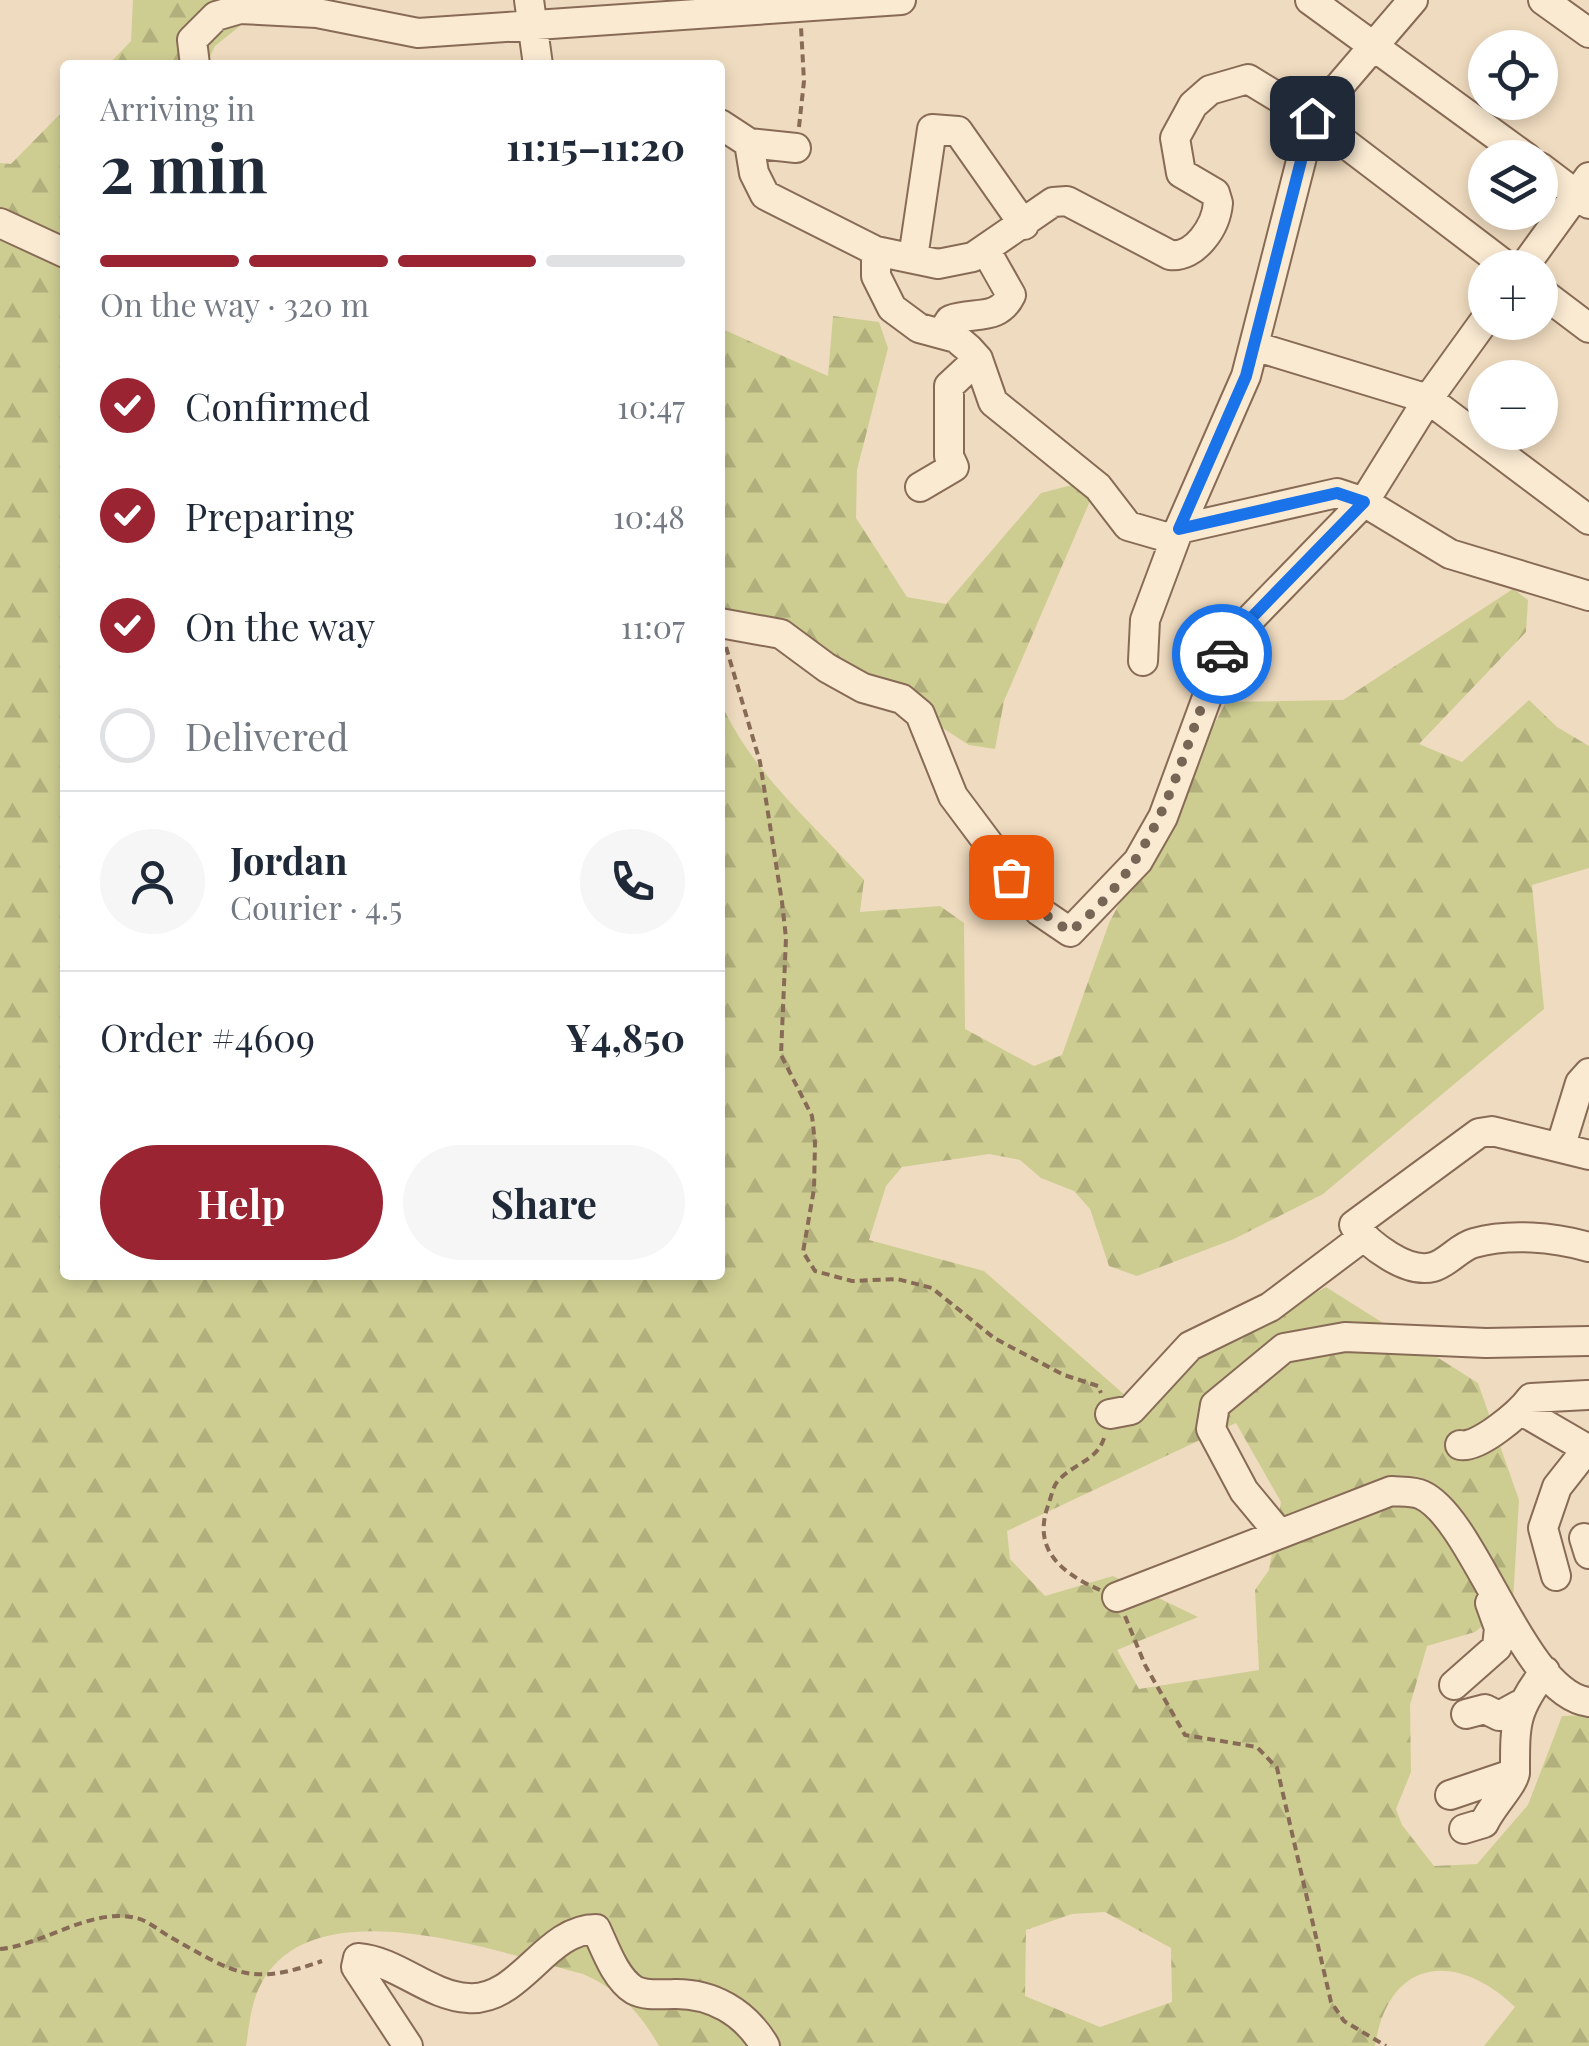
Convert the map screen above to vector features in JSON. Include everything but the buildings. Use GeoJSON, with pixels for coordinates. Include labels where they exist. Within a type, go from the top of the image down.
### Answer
{"type":"FeatureCollection","features":[{"type":"Feature","properties":{"kind":"street"},"geometry":{"type":"LineString","coordinates":[[194,60],[192,40],[216,16],[240,9],[317,13],[418,33],[530,13],[901,0]]}},
{"type":"Feature","properties":{"kind":"street"},"geometry":{"type":"LineString","coordinates":[[1310,0],[1502,140]]}},
{"type":"Feature","properties":{"kind":"street"},"geometry":{"type":"LineString","coordinates":[[1142,661],[1145,620],[1176,534],[1246,376],[1312,118],[1413,0]]}},
{"type":"Feature","properties":{"kind":"street"},"geometry":{"type":"LineString","coordinates":[[1543,0],[1589,33]]}},
{"type":"Feature","properties":{"kind":"street"},"geometry":{"type":"LineString","coordinates":[[530,13],[537,60]]}},
{"type":"Feature","properties":{"kind":"street"},"geometry":{"type":"LineString","coordinates":[[749,143],[754,173],[765,194],[876,251],[938,264],[973,257],[1024,226],[1053,202],[1068,201],[1170,255],[1184,256],[1194,250],[1218,211],[1215,193],[1181,173],[1176,138],[1192,106],[1210,90],[1248,80],[1312,118],[1486,250]]}},
{"type":"Feature","properties":{"kind":"street"},"geometry":{"type":"LineString","coordinates":[[725,127],[749,143],[796,148]]}},
{"type":"Feature","properties":{"kind":"street"},"geometry":{"type":"LineString","coordinates":[[912,258],[932,129],[958,131],[1024,226]]}},
{"type":"Feature","properties":{"kind":"street"},"geometry":{"type":"LineString","coordinates":[[1538,250],[1585,192],[1558,178]]}},
{"type":"Feature","properties":{"kind":"street"},"geometry":{"type":"LineString","coordinates":[[0,222],[60,251]]}},
{"type":"Feature","properties":{"kind":"street"},"geometry":{"type":"LineString","coordinates":[[941,334],[950,320],[992,315],[1010,301],[1012,295],[985,249]]}},
{"type":"Feature","properties":{"kind":"street"},"geometry":{"type":"LineString","coordinates":[[876,251],[876,276],[892,308],[919,328],[956,338],[978,359],[993,402],[1098,487],[1128,526],[1176,534],[1337,493],[1364,502],[1450,554],[1589,596]]}},
{"type":"Feature","properties":{"kind":"street"},"geometry":{"type":"LineString","coordinates":[[1558,304],[1589,328]]}},
{"type":"Feature","properties":{"kind":"street"},"geometry":{"type":"LineString","coordinates":[[725,634],[781,634],[827,668],[863,688],[902,699],[920,714],[952,796],[1039,910],[1070,932],[1138,861],[1163,817],[1199,708],[1226,644],[1364,502],[1428,399],[1471,340]]}},
{"type":"Feature","properties":{"kind":"street"},"geometry":{"type":"LineString","coordinates":[[1254,346],[1428,399],[1589,520]]}},
{"type":"Feature","properties":{"kind":"street"},"geometry":{"type":"LineString","coordinates":[[920,487],[954,467],[949,456],[949,386],[978,359]]}},
{"type":"Feature","properties":{"kind":"street"},"geometry":{"type":"LineString","coordinates":[[1560,1145],[1580,1082],[1589,1073]]}},
{"type":"Feature","properties":{"kind":"street"},"geometry":{"type":"LineString","coordinates":[[1589,1155],[1492,1131],[1479,1133],[1354,1225],[1363,1238],[1410,1266],[1433,1267],[1473,1243],[1554,1237],[1589,1247]]}},
{"type":"Feature","properties":{"kind":"street"},"geometry":{"type":"LineString","coordinates":[[1110,1414],[1131,1410],[1190,1346],[1270,1307],[1363,1238]]}},
{"type":"Feature","properties":{"kind":"street"},"geometry":{"type":"LineString","coordinates":[[1278,1532],[1244,1491],[1211,1430],[1215,1405],[1284,1348],[1345,1337],[1470,1343],[1589,1342]]}},
{"type":"Feature","properties":{"kind":"street"},"geometry":{"type":"LineString","coordinates":[[1460,1445],[1473,1447],[1539,1395],[1587,1395]]}},
{"type":"Feature","properties":{"kind":"street"},"geometry":{"type":"LineString","coordinates":[[1522,1411],[1588,1449],[1557,1488],[1543,1528],[1556,1576]]}},
{"type":"Feature","properties":{"kind":"street"},"geometry":{"type":"LineString","coordinates":[[1117,1597],[1390,1491],[1422,1495],[1454,1529],[1490,1591],[1545,1671],[1576,1700],[1589,1702]]}},
{"type":"Feature","properties":{"kind":"street"},"geometry":{"type":"LineString","coordinates":[[1454,1684],[1496,1648],[1500,1638],[1490,1591]]}},
{"type":"Feature","properties":{"kind":"street"},"geometry":{"type":"LineString","coordinates":[[1464,1829],[1484,1823],[1494,1801],[1514,1781],[1515,1719],[1520,1705],[1545,1671]]}},
{"type":"Feature","properties":{"kind":"street"},"geometry":{"type":"LineString","coordinates":[[1466,1714],[1485,1709],[1499,1716],[1520,1705]]}},
{"type":"Feature","properties":{"kind":"street"},"geometry":{"type":"LineString","coordinates":[[1450,1795],[1515,1773]]}},
{"type":"Feature","properties":{"kind":"street"},"geometry":{"type":"LineString","coordinates":[[408,2046],[356,1967],[358,1958],[376,1960],[468,1998],[509,1983],[580,1929],[596,1929],[631,1988],[646,1994],[690,1994],[721,2002],[755,2029],[765,2046]]}},
{"type":"Feature","properties":{"kind":"path"},"geometry":{"type":"LineString","coordinates":[[796,148],[804,81],[800,4]]}},
{"type":"Feature","properties":{"kind":"path"},"geometry":{"type":"LineString","coordinates":[[725,644],[760,762],[782,902],[786,938],[780,1055],[812,1116],[816,1144],[814,1188],[803,1252],[814,1271],[852,1281],[897,1279],[932,1288],[994,1338],[1064,1375],[1098,1386],[1110,1414],[1101,1452],[1056,1483],[1042,1520],[1046,1549],[1054,1564],[1074,1579],[1117,1597],[1145,1665],[1185,1735],[1256,1747],[1276,1768],[1331,2002],[1344,2021],[1386,2046]]}},
{"type":"Feature","properties":{"kind":"path"},"geometry":{"type":"LineString","coordinates":[[0,1948],[100,1919],[136,1918],[216,1962],[248,1974],[276,1978],[322,1961]]}},
{"type":"Feature","properties":{"kind":"green space"},"geometry":{"type":"Polygon","coordinates":[[[133,0],[272,0],[215,46],[208,60],[113,60],[131,41],[133,0]]]}},
{"type":"Feature","properties":{"kind":"green space"},"geometry":{"type":"Polygon","coordinates":[[[60,114],[60,1280],[725,1280],[725,712],[771,780],[864,880],[860,912],[940,906],[964,923],[965,1029],[1034,1066],[1062,1055],[1109,923],[1226,702],[1343,700],[1513,589],[1528,600],[1526,632],[1419,744],[1462,762],[1529,700],[1557,727],[1589,746],[1589,868],[1532,885],[1544,1009],[1323,1194],[1234,1239],[1137,1276],[1109,1266],[1090,1209],[1074,1191],[1041,1178],[1020,1160],[989,1154],[902,1167],[886,1186],[869,1240],[984,1271],[1127,1397],[1326,1287],[1478,1383],[1519,1500],[1513,1601],[1475,1632],[1427,1646],[1410,1705],[1411,1772],[1396,1809],[1402,1825],[1434,1866],[1477,1864],[1528,1805],[1562,1716],[1589,1715],[1589,2046],[1484,2046],[1515,2007],[1493,1989],[1448,1971],[1428,1972],[1410,1980],[1394,1994],[1375,2046],[659,2046],[627,2003],[583,1974],[458,1941],[363,1931],[320,1938],[285,1955],[257,1993],[246,2046],[0,2046],[0,163],[11,164],[60,114]],[[1236,1423],[1007,1531],[1010,1559],[1045,1596],[1113,1576],[1198,1617],[1117,1650],[1139,1689],[1259,1670],[1255,1590],[1269,1570],[1281,1502],[1236,1423]],[[1105,1912],[1072,1914],[1026,1930],[1025,1996],[1100,2027],[1172,2002],[1171,1948],[1105,1912]]]}},
{"type":"Feature","properties":{"kind":"green space"},"geometry":{"type":"Polygon","coordinates":[[[833,316],[879,322],[888,348],[857,470],[856,518],[907,597],[946,604],[1041,493],[1076,484],[1090,501],[1004,701],[995,749],[969,745],[842,663],[725,626],[725,330],[828,376],[833,316]]]}},
{"type":"Feature","properties":{"kind":"way so far"},"geometry":{"type":"LineString","coordinates":[[1011,877],[1039,910],[1070,932],[1088,917],[1138,861],[1163,817],[1199,708],[1222,654]]}},
{"type":"Feature","properties":{"kind":"route"},"geometry":{"type":"LineString","coordinates":[[1222,654],[1226,644],[1364,502],[1337,493],[1179,529],[1246,376],[1312,118]]}}]}
